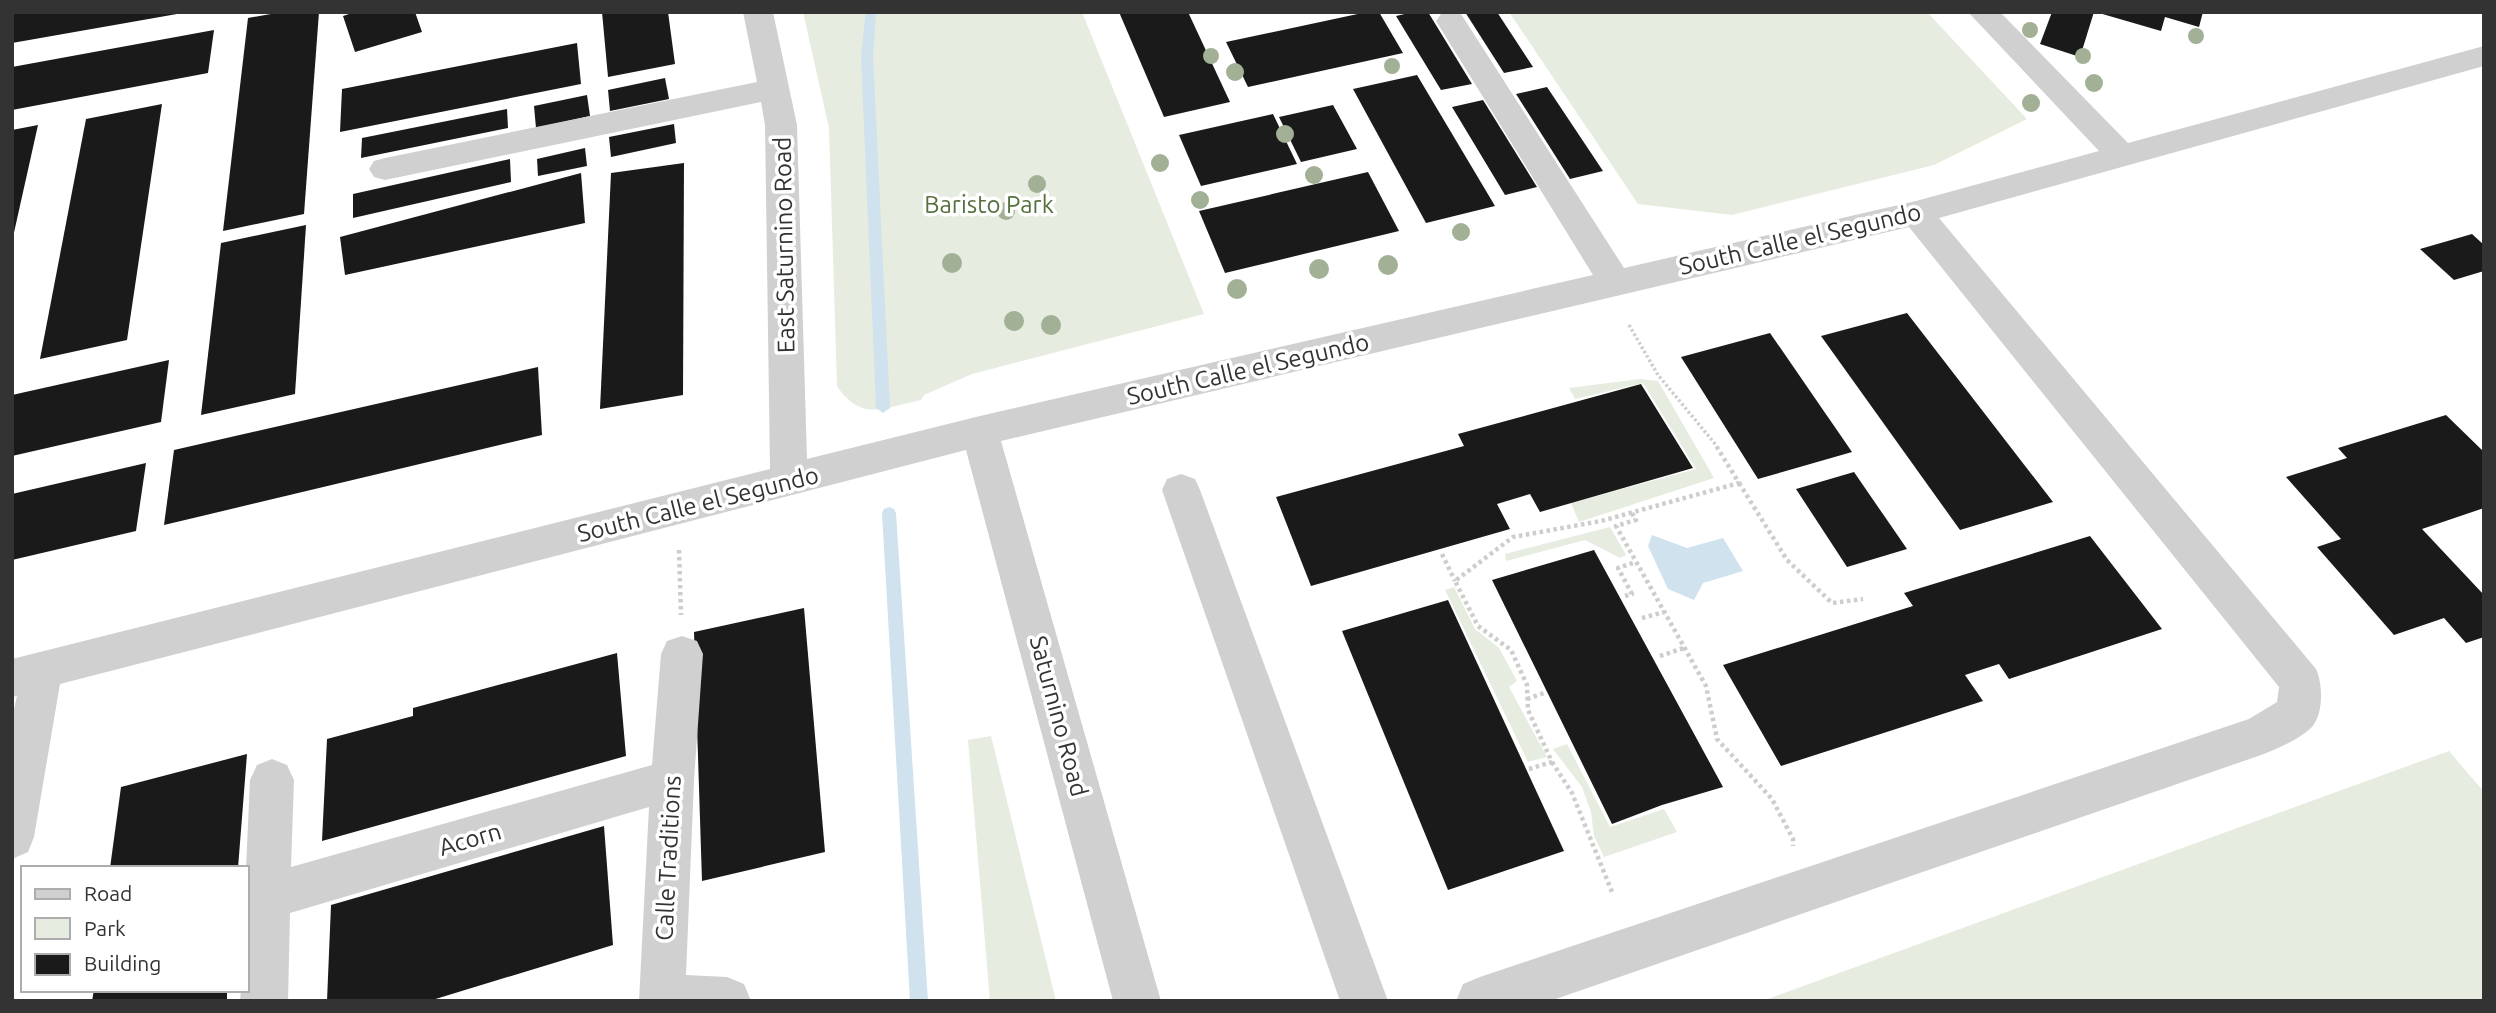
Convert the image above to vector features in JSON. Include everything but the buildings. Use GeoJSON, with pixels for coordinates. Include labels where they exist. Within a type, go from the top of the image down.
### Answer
{"type":"FeatureCollection","features":[{"type":"Feature","properties":{"kind":"street","name":"East Saturnino Road"},"geometry":{"type":"LineString","coordinates":[[758,12],[781,125],[789,481]]}},
{"type":"Feature","properties":{"kind":"street"},"geometry":{"type":"LineString","coordinates":[[1983,12],[2122,156]]}},
{"type":"Feature","properties":{"kind":"street"},"geometry":{"type":"LineString","coordinates":[[1451,21],[1616,283]]}},
{"type":"Feature","properties":{"kind":"street","name":"South Calle el Segundo"},"geometry":{"type":"LineString","coordinates":[[27,675],[981,431],[1916,213],[2484,56]]}},
{"type":"Feature","properties":{"kind":"street"},"geometry":{"type":"LineString","coordinates":[[385,169],[774,89]]}},
{"type":"Feature","properties":{"kind":"street"},"geometry":{"type":"LineString","coordinates":[[1480,1001],[2261,734],[2297,713],[2301,682],[1916,213]]}},
{"type":"Feature","properties":{"kind":"street","name":"Saturnino Road"},"geometry":{"type":"LineString","coordinates":[[981,431],[1137,1001]]}},
{"type":"Feature","properties":{"kind":"street"},"geometry":{"type":"LineString","coordinates":[[1181,490],[1364,1001]]}},
{"type":"Feature","properties":{"kind":"street","name":"Calle Traditions"},"geometry":{"type":"LineString","coordinates":[[682,654],[654,999],[727,1001]]}},
{"type":"Feature","properties":{"kind":"street"},"geometry":{"type":"LineString","coordinates":[[12,837],[27,675]]}},
{"type":"Feature","properties":{"kind":"street"},"geometry":{"type":"LineString","coordinates":[[264,1001],[271,780]]}},
{"type":"Feature","properties":{"kind":"street","name":"Acorn"},"geometry":{"type":"LineString","coordinates":[[267,897],[672,780]]}},
{"type":"Feature","properties":{"kind":"path"},"geometry":{"type":"LineString","coordinates":[[1629,325],[1657,375],[1715,443],[1787,560],[1832,603],[1863,599]]}},
{"type":"Feature","properties":{"kind":"path"},"geometry":{"type":"LineString","coordinates":[[1455,582],[1513,537],[1601,522],[1739,483]]}},
{"type":"Feature","properties":{"kind":"path"},"geometry":{"type":"LineString","coordinates":[[678,509],[681,599]]}},
{"type":"Feature","properties":{"kind":"path"},"geometry":{"type":"LineString","coordinates":[[1632,513],[1636,520],[1616,526],[1706,686],[1717,739],[1772,799],[1793,839],[1793,849],[1780,848]]}},
{"type":"Feature","properties":{"kind":"path"},"geometry":{"type":"LineString","coordinates":[[1442,554],[1478,626],[1511,650],[1527,685],[1528,710],[1552,762],[1568,781],[1580,806],[1600,870],[1612,892]]}},
{"type":"Feature","properties":{"kind":"path"},"geometry":{"type":"LineString","coordinates":[[1625,596],[1632,594],[1618,568],[1636,562]]}},
{"type":"Feature","properties":{"kind":"path"},"geometry":{"type":"LineString","coordinates":[[1642,618],[1664,612]]}},
{"type":"Feature","properties":{"kind":"path"},"geometry":{"type":"LineString","coordinates":[[1660,656],[1684,648]]}},
{"type":"Feature","properties":{"kind":"path"},"geometry":{"type":"LineString","coordinates":[[1527,699],[1544,693]]}},
{"type":"Feature","properties":{"kind":"path"},"geometry":{"type":"LineString","coordinates":[[1530,769],[1552,762]]}},
{"type":"Feature","properties":{"kind":"green space","name":"Baristo Park"},"geometry":{"type":"Polygon","coordinates":[[[803,12],[1082,12],[1204,314],[972,374],[924,395],[921,400],[874,410],[855,405],[837,386],[829,128],[803,12]]]}},
{"type":"Feature","properties":{"kind":"green space"},"geometry":{"type":"Polygon","coordinates":[[[1509,12],[1927,12],[2027,119],[1934,165],[1732,215],[1638,204],[1509,12]]]}},
{"type":"Feature","properties":{"kind":"green space"},"geometry":{"type":"Polygon","coordinates":[[[1640,379],[1658,381],[1714,478],[1579,522],[1571,503],[1696,469],[1643,383],[1575,399],[1569,388],[1640,379]]]}},
{"type":"Feature","properties":{"kind":"green space"},"geometry":{"type":"Polygon","coordinates":[[[1610,527],[1626,555],[1620,558],[1585,540],[1506,561],[1505,554],[1610,527]]]}},
{"type":"Feature","properties":{"kind":"green space"},"geometry":{"type":"Polygon","coordinates":[[[1454,587],[1475,629],[1499,648],[1517,681],[1509,687],[1547,757],[1528,762],[1445,590],[1454,587]]]}},
{"type":"Feature","properties":{"kind":"green space"},"geometry":{"type":"Polygon","coordinates":[[[991,736],[1056,1001],[990,1001],[968,740],[991,736]]]}},
{"type":"Feature","properties":{"kind":"green space"},"geometry":{"type":"Polygon","coordinates":[[[1567,744],[1610,827],[1664,809],[1677,832],[1604,857],[1594,836],[1591,812],[1582,787],[1553,749],[1567,744]]]}},
{"type":"Feature","properties":{"kind":"green space"},"geometry":{"type":"Polygon","coordinates":[[[2449,751],[2484,792],[2484,1001],[1762,1001],[2449,751]]]}},
{"type":"Feature","properties":{"kind":"water"},"geometry":{"type":"Polygon","coordinates":[[[1652,535],[1687,548],[1723,538],[1743,571],[1703,583],[1694,600],[1668,589],[1648,546],[1652,535]]]}},
{"type":"Feature","properties":{"kind":"waterway"},"geometry":{"type":"LineString","coordinates":[[871,12],[867,56],[883,408]]}},
{"type":"Feature","properties":{"kind":"waterway"},"geometry":{"type":"LineString","coordinates":[[889,513],[919,1001]]}}]}
